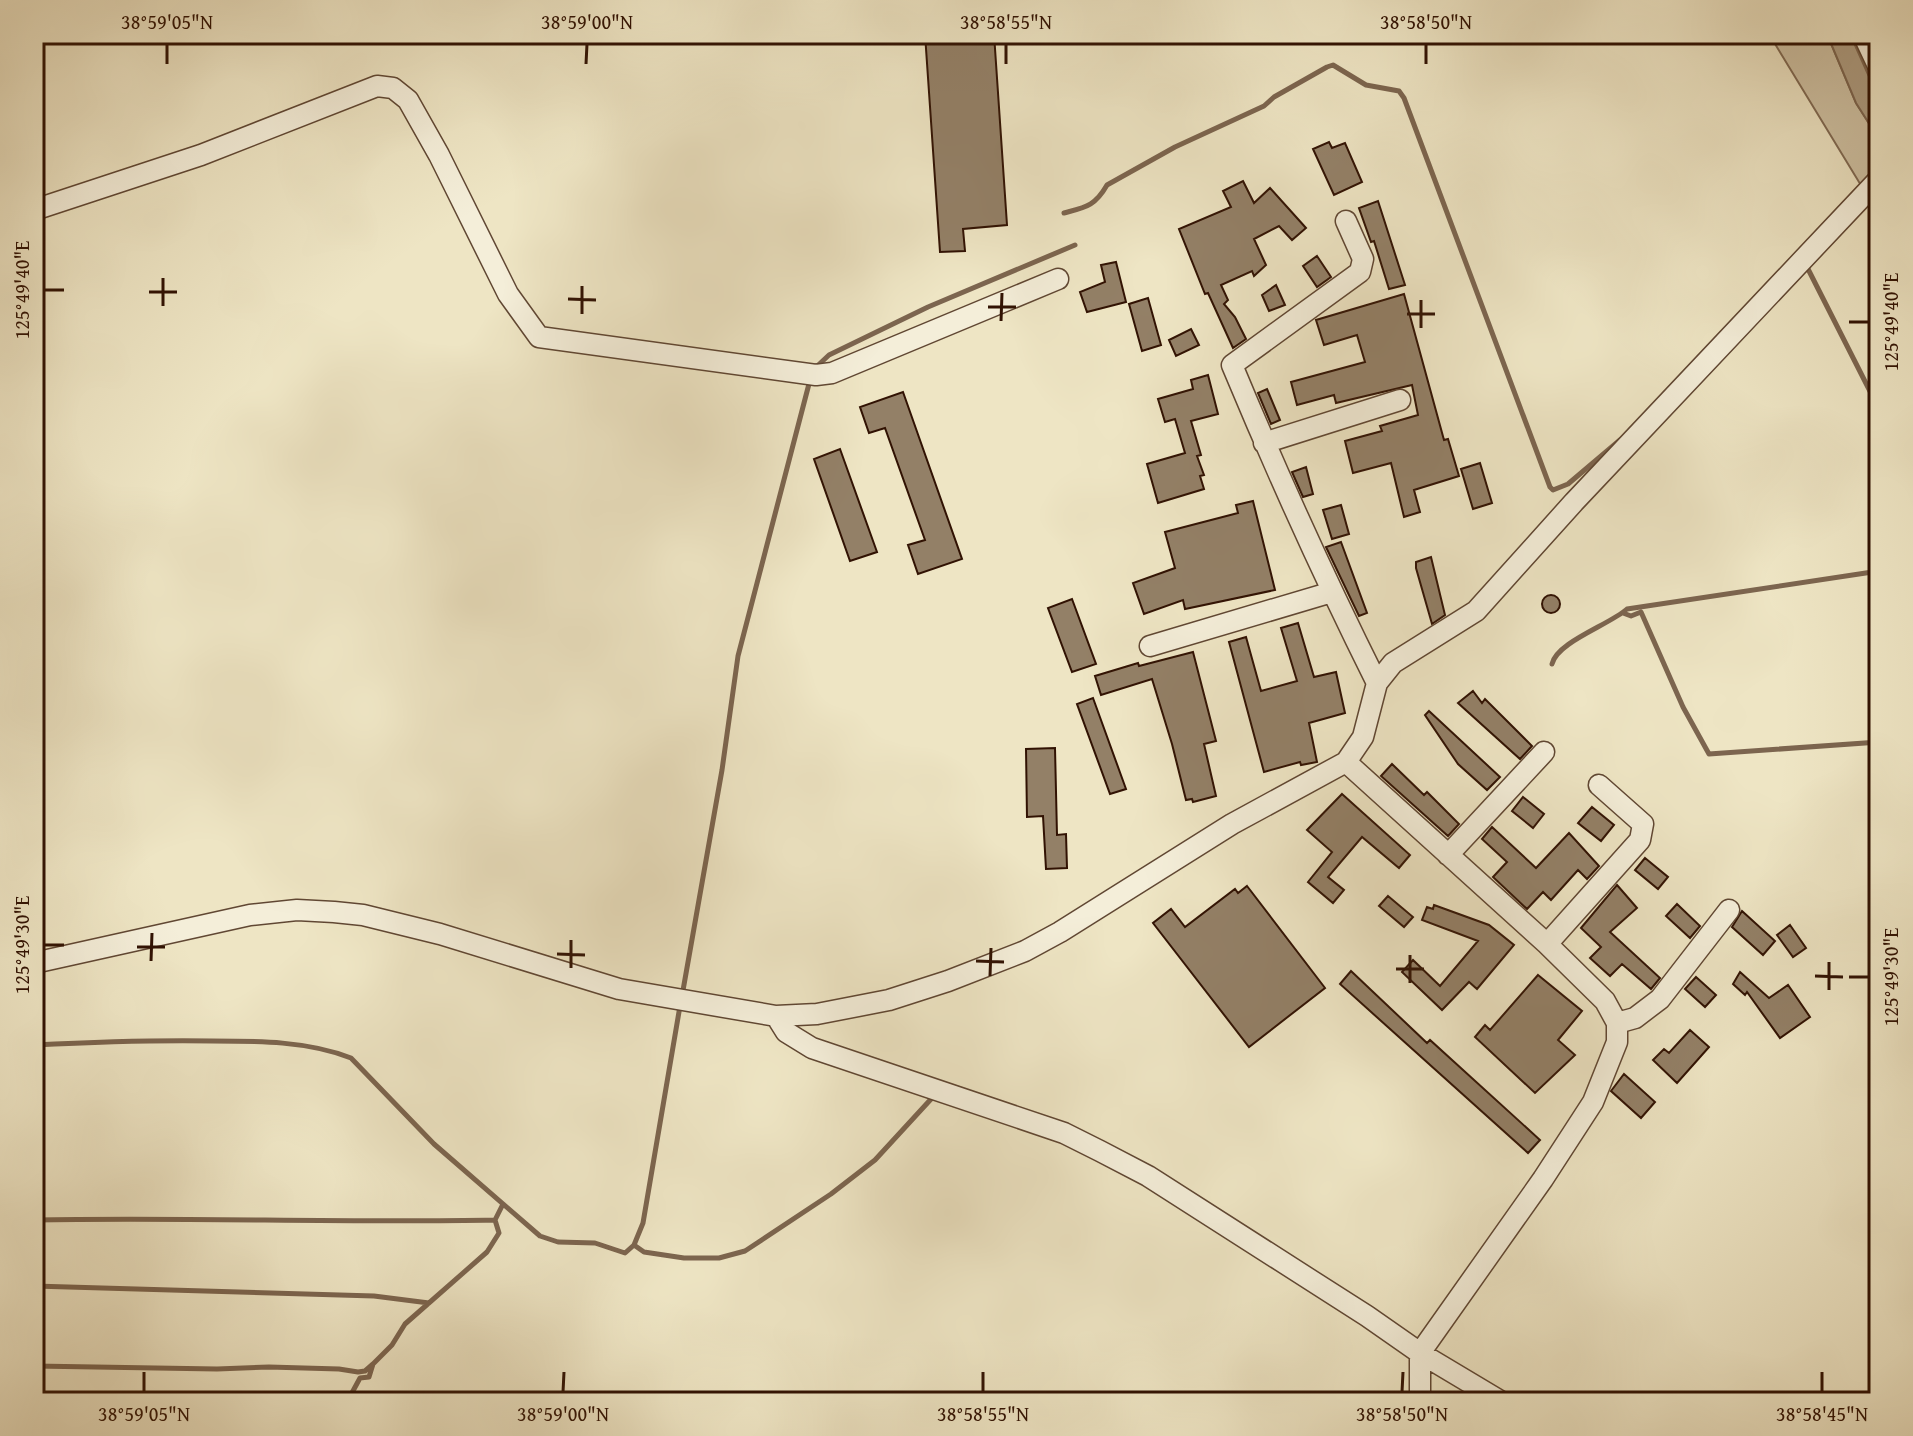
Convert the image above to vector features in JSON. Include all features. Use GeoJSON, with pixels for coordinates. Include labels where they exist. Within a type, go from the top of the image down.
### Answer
{"type":"FeatureCollection","features":[{"type":"Feature","properties":{"kind":"street"},"geometry":{"type":"LineString","coordinates":[[1863,34],[1879,68]]}},
{"type":"Feature","properties":{"kind":"street"},"geometry":{"type":"LineString","coordinates":[[34,210],[201,155],[371,87],[393,88],[408,100],[508,294],[539,337],[811,374],[832,373],[1058,279]]}},
{"type":"Feature","properties":{"kind":"street"},"geometry":{"type":"LineString","coordinates":[[34,963],[250,915],[297,910],[334,912],[363,915],[440,934],[619,989],[776,1016],[817,1014],[889,1000],[1025,951],[1232,824],[1346,762],[1363,737],[1377,683],[1393,663],[1476,611],[1574,502],[1879,179]]}},
{"type":"Feature","properties":{"kind":"street"},"geometry":{"type":"LineString","coordinates":[[1346,221],[1363,259],[1360,272],[1232,365],[1264,443],[1377,683]]}},
{"type":"Feature","properties":{"kind":"street"},"geometry":{"type":"LineString","coordinates":[[1264,443],[1400,400]]}},
{"type":"Feature","properties":{"kind":"street"},"geometry":{"type":"LineString","coordinates":[[1150,646],[1332,592]]}},
{"type":"Feature","properties":{"kind":"street"},"geometry":{"type":"LineString","coordinates":[[1448,855],[1544,752]]}},
{"type":"Feature","properties":{"kind":"street"},"geometry":{"type":"LineString","coordinates":[[1346,762],[1547,944],[1605,1001],[1617,1023],[1617,1042],[1593,1102],[1543,1179],[1420,1353],[1420,1402]]}},
{"type":"Feature","properties":{"kind":"street"},"geometry":{"type":"LineString","coordinates":[[1547,944],[1640,840],[1643,824],[1599,785]]}},
{"type":"Feature","properties":{"kind":"street"},"geometry":{"type":"LineString","coordinates":[[1617,1023],[1635,1018],[1660,999],[1729,910]]}},
{"type":"Feature","properties":{"kind":"street"},"geometry":{"type":"LineString","coordinates":[[776,1016],[786,1032],[812,1048],[1064,1133],[1100,1151],[1174,1193],[1420,1353],[1502,1402]]}},
{"type":"Feature","properties":{"kind":"shaded area"},"geometry":{"type":"Polygon","coordinates":[[[1769,34],[1827,34],[1856,103],[1879,139],[1879,170],[1862,187],[1769,34]]]}},
{"type":"Feature","properties":{"kind":"shaded area"},"geometry":{"type":"Polygon","coordinates":[[[1827,34],[1850,34],[1879,99],[1879,139],[1856,103],[1827,34]]]}},
{"type":"Feature","properties":{"kind":"shaded area"},"geometry":{"type":"Polygon","coordinates":[[[1850,34],[1875,34],[1879,42],[1879,99],[1850,34]]]}},
{"type":"Feature","properties":{"kind":"building"},"geometry":{"type":"Polygon","coordinates":[[[925,34],[994,34],[1007,225],[963,229],[965,251],[940,252],[925,34]]]}},
{"type":"Feature","properties":{"kind":"building"},"geometry":{"type":"Polygon","coordinates":[[[1329,142],[1332,148],[1345,143],[1362,182],[1334,195],[1313,149],[1329,142]]]}},
{"type":"Feature","properties":{"kind":"building"},"geometry":{"type":"Polygon","coordinates":[[[1243,181],[1254,203],[1270,188],[1306,228],[1292,240],[1279,226],[1254,239],[1266,265],[1254,276],[1252,271],[1221,285],[1228,300],[1224,304],[1246,339],[1233,348],[1208,293],[1205,294],[1179,229],[1231,207],[1223,191],[1243,181]]]}},
{"type":"Feature","properties":{"kind":"building"},"geometry":{"type":"Polygon","coordinates":[[[1378,201],[1405,285],[1389,289],[1374,241],[1371,242],[1359,208],[1378,201]]]}},
{"type":"Feature","properties":{"kind":"building"},"geometry":{"type":"Polygon","coordinates":[[[1317,256],[1331,277],[1317,287],[1303,266],[1317,256]]]}},
{"type":"Feature","properties":{"kind":"building"},"geometry":{"type":"Polygon","coordinates":[[[1116,262],[1126,302],[1087,312],[1080,292],[1105,282],[1101,265],[1116,262]]]}},
{"type":"Feature","properties":{"kind":"building"},"geometry":{"type":"Polygon","coordinates":[[[1276,285],[1285,305],[1269,311],[1262,295],[1276,285]]]}},
{"type":"Feature","properties":{"kind":"building"},"geometry":{"type":"Polygon","coordinates":[[[1404,294],[1444,440],[1448,439],[1459,476],[1414,490],[1420,512],[1404,517],[1391,463],[1353,473],[1345,441],[1382,431],[1380,426],[1418,415],[1412,385],[1336,403],[1334,395],[1297,405],[1291,382],[1365,362],[1357,335],[1324,345],[1316,320],[1404,294]]]}},
{"type":"Feature","properties":{"kind":"building"},"geometry":{"type":"Polygon","coordinates":[[[1148,298],[1161,345],[1142,351],[1129,304],[1148,298]]]}},
{"type":"Feature","properties":{"kind":"building"},"geometry":{"type":"Polygon","coordinates":[[[1191,329],[1199,345],[1176,356],[1169,340],[1191,329]]]}},
{"type":"Feature","properties":{"kind":"building"},"geometry":{"type":"Polygon","coordinates":[[[1208,375],[1218,414],[1191,421],[1201,455],[1197,456],[1204,475],[1200,476],[1204,489],[1158,503],[1147,464],[1185,453],[1175,419],[1165,422],[1158,399],[1193,389],[1191,380],[1208,375]]]}},
{"type":"Feature","properties":{"kind":"building"},"geometry":{"type":"Polygon","coordinates":[[[1267,389],[1280,420],[1271,424],[1258,393],[1267,389]]]}},
{"type":"Feature","properties":{"kind":"building"},"geometry":{"type":"Polygon","coordinates":[[[903,392],[962,559],[918,574],[908,545],[925,540],[885,428],[869,433],[860,407],[903,392]]]}},
{"type":"Feature","properties":{"kind":"building"},"geometry":{"type":"Polygon","coordinates":[[[840,449],[877,552],[850,561],[814,459],[840,449]]]}},
{"type":"Feature","properties":{"kind":"building"},"geometry":{"type":"Polygon","coordinates":[[[1480,463],[1492,503],[1473,509],[1461,469],[1480,463]]]}},
{"type":"Feature","properties":{"kind":"building"},"geometry":{"type":"Polygon","coordinates":[[[1306,467],[1313,494],[1303,497],[1292,472],[1306,467]]]}},
{"type":"Feature","properties":{"kind":"building"},"geometry":{"type":"Polygon","coordinates":[[[1253,501],[1275,590],[1185,609],[1183,600],[1144,614],[1133,583],[1175,568],[1165,532],[1238,513],[1236,505],[1253,501]]]}},
{"type":"Feature","properties":{"kind":"building"},"geometry":{"type":"Polygon","coordinates":[[[1341,505],[1349,534],[1332,539],[1323,510],[1341,505]]]}},
{"type":"Feature","properties":{"kind":"building"},"geometry":{"type":"Polygon","coordinates":[[[1341,542],[1367,613],[1359,616],[1326,547],[1341,542]]]}},
{"type":"Feature","properties":{"kind":"building"},"geometry":{"type":"Polygon","coordinates":[[[1431,557],[1445,615],[1432,624],[1416,568],[1416,562],[1431,557]]]}},
{"type":"Feature","properties":{"kind":"building"},"geometry":{"type":"Polygon","coordinates":[[[1547,595],[1555,595],[1560,604],[1558,611],[1547,613],[1542,608],[1542,600],[1547,595]]]}},
{"type":"Feature","properties":{"kind":"building"},"geometry":{"type":"Polygon","coordinates":[[[1072,599],[1096,664],[1072,672],[1048,608],[1072,599]]]}},
{"type":"Feature","properties":{"kind":"building"},"geometry":{"type":"Polygon","coordinates":[[[1298,623],[1314,677],[1336,672],[1345,713],[1309,723],[1317,762],[1301,765],[1300,762],[1264,772],[1229,642],[1246,637],[1261,691],[1297,681],[1281,628],[1298,623]]]}},
{"type":"Feature","properties":{"kind":"building"},"geometry":{"type":"Polygon","coordinates":[[[1193,652],[1216,741],[1204,744],[1216,796],[1193,802],[1192,799],[1186,800],[1152,679],[1101,695],[1095,676],[1193,652]]]}},
{"type":"Feature","properties":{"kind":"building"},"geometry":{"type":"Polygon","coordinates":[[[1473,691],[1482,703],[1485,699],[1532,746],[1520,759],[1458,703],[1473,691]]]}},
{"type":"Feature","properties":{"kind":"building"},"geometry":{"type":"Polygon","coordinates":[[[1093,698],[1126,789],[1110,794],[1077,704],[1093,698]]]}},
{"type":"Feature","properties":{"kind":"building"},"geometry":{"type":"Polygon","coordinates":[[[1429,711],[1500,777],[1487,790],[1458,764],[1425,715],[1429,711]]]}},
{"type":"Feature","properties":{"kind":"building"},"geometry":{"type":"Polygon","coordinates":[[[1055,748],[1057,835],[1066,834],[1067,868],[1046,869],[1043,816],[1027,817],[1026,749],[1055,748]]]}},
{"type":"Feature","properties":{"kind":"building"},"geometry":{"type":"Polygon","coordinates":[[[1392,764],[1424,795],[1427,792],[1459,824],[1448,836],[1381,776],[1392,764]]]}},
{"type":"Feature","properties":{"kind":"building"},"geometry":{"type":"Polygon","coordinates":[[[1342,794],[1410,855],[1399,868],[1362,837],[1328,877],[1344,890],[1333,903],[1308,882],[1332,852],[1307,830],[1342,794]]]}},
{"type":"Feature","properties":{"kind":"building"},"geometry":{"type":"Polygon","coordinates":[[[1523,797],[1544,814],[1533,828],[1512,811],[1523,797]]]}},
{"type":"Feature","properties":{"kind":"building"},"geometry":{"type":"Polygon","coordinates":[[[1592,807],[1614,825],[1601,841],[1578,823],[1592,807]]]}},
{"type":"Feature","properties":{"kind":"building"},"geometry":{"type":"Polygon","coordinates":[[[1492,827],[1536,868],[1569,833],[1599,866],[1587,879],[1578,870],[1551,900],[1543,892],[1527,909],[1493,877],[1507,862],[1482,839],[1492,827]]]}},
{"type":"Feature","properties":{"kind":"building"},"geometry":{"type":"Polygon","coordinates":[[[1645,858],[1668,877],[1658,889],[1635,870],[1645,858]]]}},
{"type":"Feature","properties":{"kind":"building"},"geometry":{"type":"Polygon","coordinates":[[[1617,885],[1637,908],[1610,932],[1660,978],[1651,989],[1622,964],[1610,976],[1590,958],[1601,947],[1581,928],[1617,885]]]}},
{"type":"Feature","properties":{"kind":"building"},"geometry":{"type":"Polygon","coordinates":[[[1247,886],[1325,988],[1249,1047],[1153,923],[1171,909],[1185,927],[1235,889],[1238,893],[1247,886]]]}},
{"type":"Feature","properties":{"kind":"building"},"geometry":{"type":"Polygon","coordinates":[[[1388,896],[1413,917],[1404,927],[1379,906],[1388,896]]]}},
{"type":"Feature","properties":{"kind":"building"},"geometry":{"type":"Polygon","coordinates":[[[1677,904],[1700,926],[1690,938],[1666,916],[1677,904]]]}},
{"type":"Feature","properties":{"kind":"building"},"geometry":{"type":"Polygon","coordinates":[[[1434,905],[1489,925],[1514,945],[1477,989],[1469,982],[1442,1010],[1402,972],[1413,960],[1440,986],[1478,941],[1422,920],[1427,907],[1433,909],[1434,905]]]}},
{"type":"Feature","properties":{"kind":"building"},"geometry":{"type":"Polygon","coordinates":[[[1742,911],[1775,941],[1763,955],[1732,927],[1742,911]]]}},
{"type":"Feature","properties":{"kind":"building"},"geometry":{"type":"Polygon","coordinates":[[[1790,925],[1806,948],[1793,957],[1777,935],[1790,925]]]}},
{"type":"Feature","properties":{"kind":"building"},"geometry":{"type":"Polygon","coordinates":[[[1351,971],[1427,1043],[1430,1040],[1540,1140],[1528,1153],[1340,984],[1351,971]]]}},
{"type":"Feature","properties":{"kind":"building"},"geometry":{"type":"Polygon","coordinates":[[[1740,972],[1769,998],[1788,985],[1810,1017],[1780,1038],[1747,992],[1745,995],[1733,984],[1740,972]]]}},
{"type":"Feature","properties":{"kind":"building"},"geometry":{"type":"Polygon","coordinates":[[[1538,975],[1582,1011],[1558,1040],[1575,1055],[1535,1093],[1475,1037],[1485,1025],[1490,1030],[1538,975]]]}},
{"type":"Feature","properties":{"kind":"building"},"geometry":{"type":"Polygon","coordinates":[[[1696,977],[1716,995],[1705,1007],[1685,989],[1696,977]]]}},
{"type":"Feature","properties":{"kind":"building"},"geometry":{"type":"Polygon","coordinates":[[[1690,1030],[1709,1047],[1677,1083],[1653,1060],[1664,1049],[1669,1053],[1690,1030]]]}},
{"type":"Feature","properties":{"kind":"building"},"geometry":{"type":"Polygon","coordinates":[[[1624,1074],[1655,1102],[1641,1118],[1611,1091],[1624,1074]]]}},
{"type":"Feature","properties":{"kind":"waterway"},"geometry":{"type":"LineString","coordinates":[[1064,213],[1089,205],[1107,185],[1175,147],[1264,106],[1327,67],[1333,65],[1366,85],[1399,91],[1550,487],[1553,490],[1568,484],[1620,440]]}},
{"type":"Feature","properties":{"kind":"waterway"},"geometry":{"type":"LineString","coordinates":[[813,370],[829,355],[928,307],[1075,245]]}},
{"type":"Feature","properties":{"kind":"waterway"},"geometry":{"type":"LineString","coordinates":[[1806,265],[1879,409]]}},
{"type":"Feature","properties":{"kind":"waterway"},"geometry":{"type":"LineString","coordinates":[[682,996],[722,770],[738,656],[810,380]]}},
{"type":"Feature","properties":{"kind":"waterway"},"geometry":{"type":"LineString","coordinates":[[1552,664],[1563,648],[1627,609],[1879,571]]}},
{"type":"Feature","properties":{"kind":"waterway"},"geometry":{"type":"LineString","coordinates":[[1623,613],[1631,616],[1641,612],[1683,707],[1709,754],[1879,742]]}},
{"type":"Feature","properties":{"kind":"waterway"},"geometry":{"type":"LineString","coordinates":[[34,1045],[229,1041],[300,1045],[335,1052],[351,1058],[434,1144],[540,1236],[558,1242],[595,1243],[625,1253],[634,1245],[643,1223],[680,1006]]}},
{"type":"Feature","properties":{"kind":"waterway"},"geometry":{"type":"LineString","coordinates":[[634,1245],[644,1252],[684,1258],[719,1258],[745,1251],[831,1194],[875,1160],[932,1098]]}},
{"type":"Feature","properties":{"kind":"waterway"},"geometry":{"type":"LineString","coordinates":[[347,1402],[360,1378],[369,1377],[373,1364],[392,1345],[405,1324],[487,1252],[499,1233],[495,1220],[503,1204]]}},
{"type":"Feature","properties":{"kind":"waterway"},"geometry":{"type":"LineString","coordinates":[[34,1220],[495,1220]]}},
{"type":"Feature","properties":{"kind":"waterway"},"geometry":{"type":"LineString","coordinates":[[34,1286],[374,1296],[429,1303]]}},
{"type":"Feature","properties":{"kind":"waterway"},"geometry":{"type":"LineString","coordinates":[[34,1366],[269,1367],[358,1372],[365,1371],[373,1364]]}}]}
